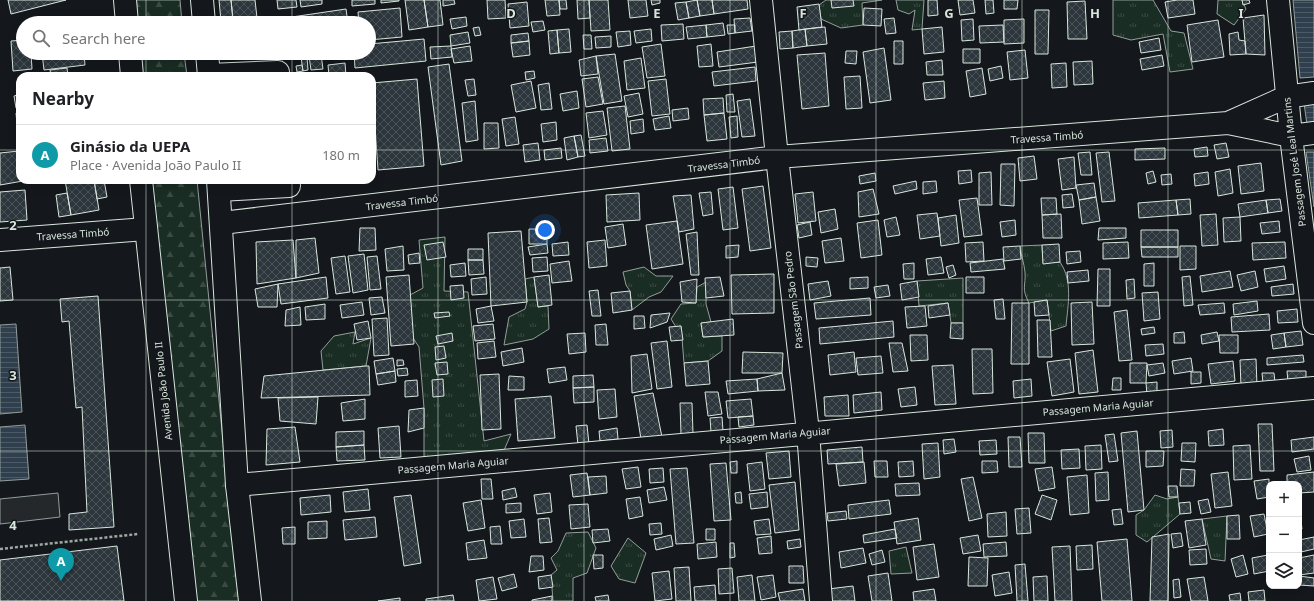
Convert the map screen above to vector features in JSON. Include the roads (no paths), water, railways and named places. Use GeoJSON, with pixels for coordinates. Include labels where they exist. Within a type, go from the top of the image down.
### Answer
{"type":"FeatureCollection","features":[{"type":"Feature","properties":{"kind":"street"},"geometry":{"type":"LineString","coordinates":[[125,0],[126,16]]}},
{"type":"Feature","properties":{"kind":"street"},"geometry":{"type":"LineString","coordinates":[[202,0],[203,16]]}},
{"type":"Feature","properties":{"kind":"street","name":"Passagem São Pedro"},"geometry":{"type":"LineString","coordinates":[[762,0],[777,157],[808,432],[821,601]]}},
{"type":"Feature","properties":{"kind":"street","name":"Passagem José Leal Martins"},"geometry":{"type":"LineString","coordinates":[[1278,0],[1301,95],[1314,323]]}},
{"type":"Feature","properties":{"kind":"street"},"geometry":{"type":"LineString","coordinates":[[131,60],[132,72]]}},
{"type":"Feature","properties":{"kind":"street"},"geometry":{"type":"LineString","coordinates":[[208,60],[209,72]]}},
{"type":"Feature","properties":{"kind":"street","name":"Travessa Timbó"},"geometry":{"type":"LineString","coordinates":[[1228,123],[1301,95]]}},
{"type":"Feature","properties":{"kind":"street","name":"Travessa Timbó"},"geometry":{"type":"LineString","coordinates":[[222,223],[777,157],[1228,123],[1303,135]]}},
{"type":"Feature","properties":{"kind":"street","name":"Avenida João Paulo II"},"geometry":{"type":"LineString","coordinates":[[141,184],[186,601]]}},
{"type":"Feature","properties":{"kind":"street"},"geometry":{"type":"LineString","coordinates":[[250,601],[237,485],[219,185],[258,184],[289,186],[289,184]]}},
{"type":"Feature","properties":{"kind":"street","name":"Travessa Timbó"},"geometry":{"type":"LineString","coordinates":[[0,240],[146,229]]}},
{"type":"Feature","properties":{"kind":"street","name":"Passagem Maria Aguiar"},"geometry":{"type":"LineString","coordinates":[[237,485],[808,432],[1314,388]]}},
{"type":"Feature","properties":{"kind":"water"},"geometry":{"type":"Polygon","coordinates":[[[1293,0],[1314,0],[1314,77],[1300,78],[1293,0]]]}},
{"type":"Feature","properties":{"kind":"water"},"geometry":{"type":"Polygon","coordinates":[[[1314,102],[1314,131],[1308,132],[1304,103],[1314,102]]]}},
{"type":"Feature","properties":{"kind":"water"},"geometry":{"type":"Polygon","coordinates":[[[1306,152],[1314,152],[1314,207],[1306,152]]]}},
{"type":"Feature","properties":{"kind":"water"},"geometry":{"type":"Polygon","coordinates":[[[16,324],[22,412],[0,414],[0,325],[16,324]]]}},
{"type":"Feature","properties":{"kind":"water"},"geometry":{"type":"Polygon","coordinates":[[[25,425],[29,479],[0,481],[0,427],[25,425]]]}},
{"type":"Feature","properties":{"kind":"place","name":"Ginásio da UEPA"},"geometry":{"type":"Point","coordinates":[61,581]}}]}
